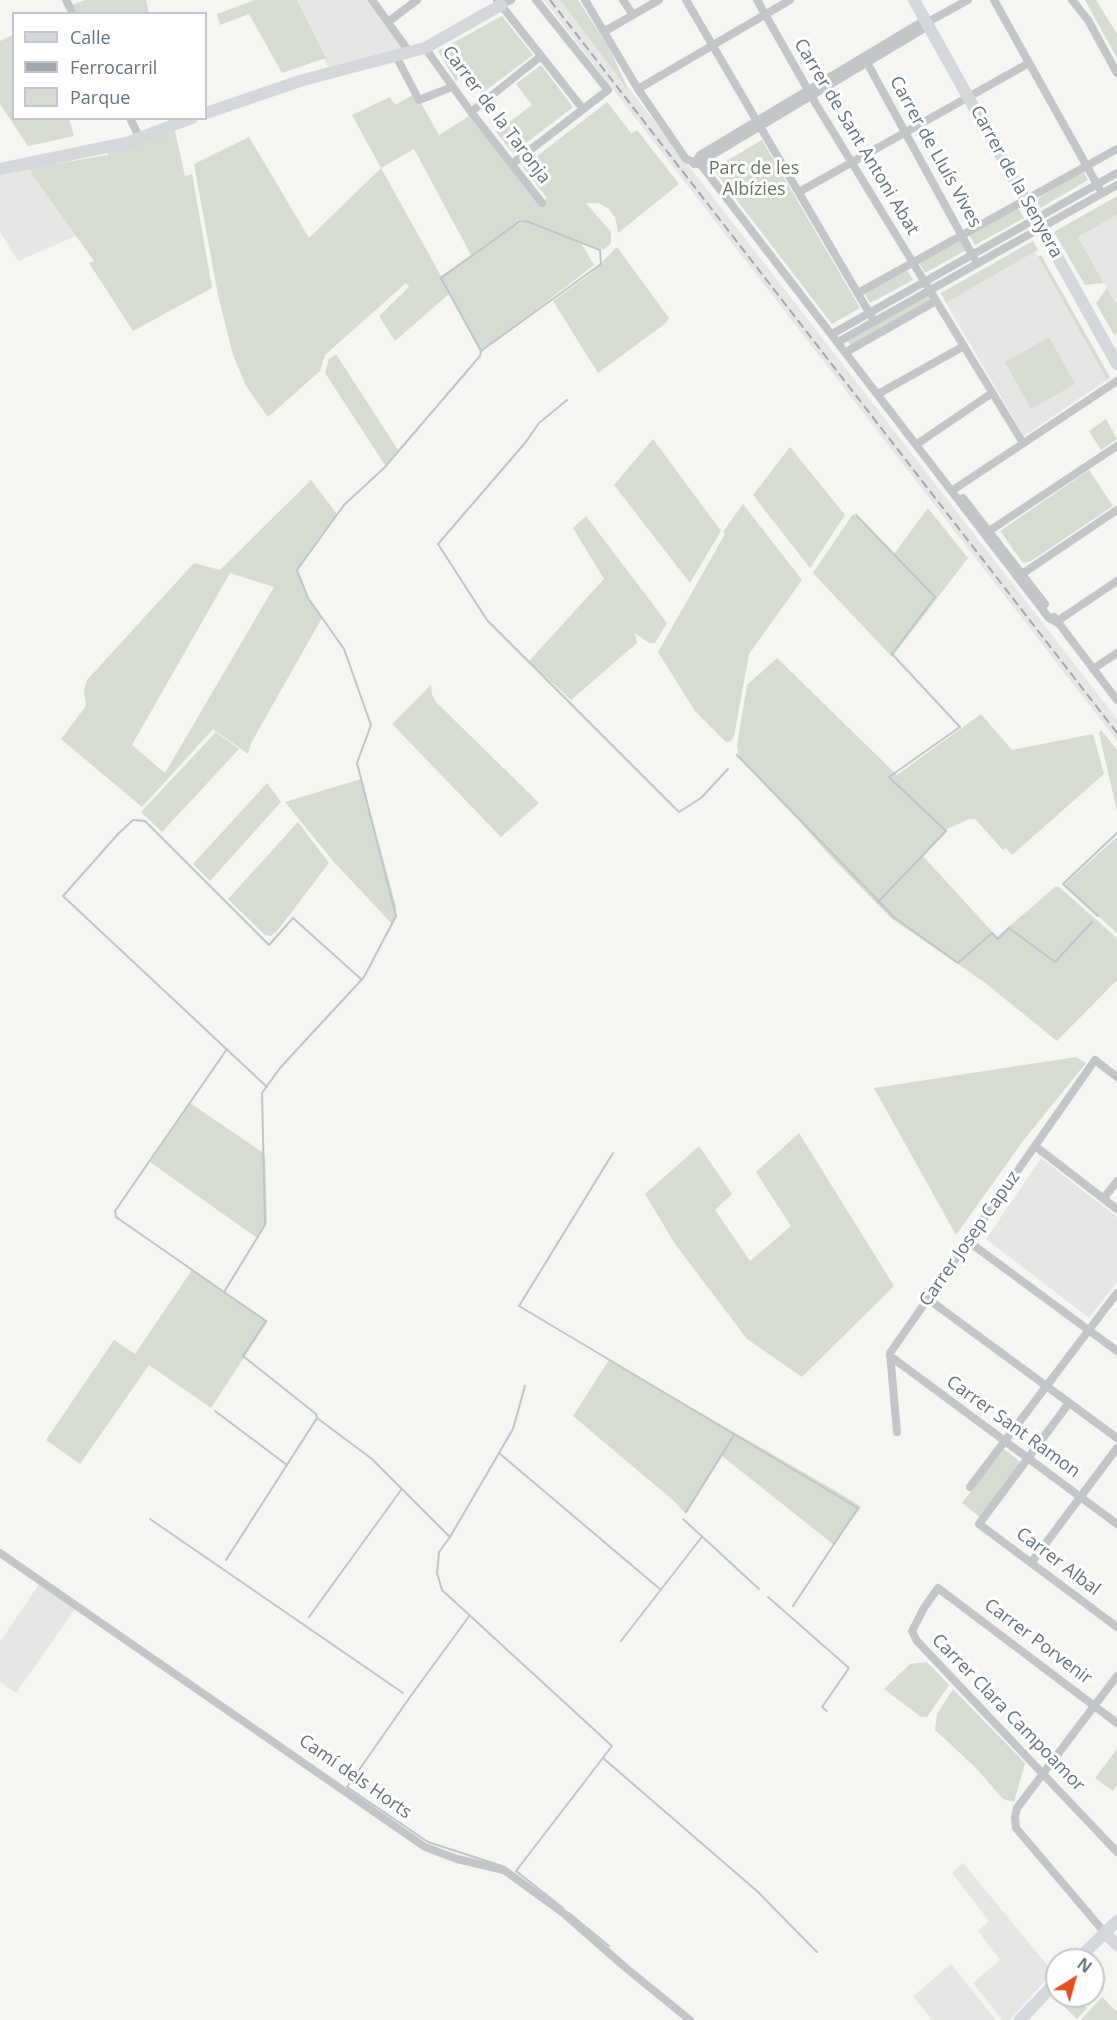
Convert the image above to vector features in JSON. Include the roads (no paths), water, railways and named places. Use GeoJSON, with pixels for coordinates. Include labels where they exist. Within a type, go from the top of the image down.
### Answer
{"type":"FeatureCollection","features":[{"type":"Feature","properties":{"kind":"street"},"geometry":{"type":"LineString","coordinates":[[372,0],[410,53]]}},
{"type":"Feature","properties":{"kind":"street"},"geometry":{"type":"LineString","coordinates":[[388,22],[417,0]]}},
{"type":"Feature","properties":{"kind":"street"},"geometry":{"type":"LineString","coordinates":[[512,164],[608,90],[536,0]]}},
{"type":"Feature","properties":{"kind":"street"},"geometry":{"type":"LineString","coordinates":[[585,0],[638,89],[686,159],[697,164],[953,490],[958,500],[1049,618],[1056,622]]}},
{"type":"Feature","properties":{"kind":"street"},"geometry":{"type":"LineString","coordinates":[[623,0],[633,15]]}},
{"type":"Feature","properties":{"kind":"street"},"geometry":{"type":"LineString","coordinates":[[605,31],[659,0]]}},
{"type":"Feature","properties":{"kind":"street"},"geometry":{"type":"LineString","coordinates":[[686,0],[872,317]]}},
{"type":"Feature","properties":{"kind":"street","name":"Carrer de Sant Antoni Abat"},"geometry":{"type":"LineString","coordinates":[[757,0],[912,264],[1023,443]]}},
{"type":"Feature","properties":{"kind":"street"},"geometry":{"type":"LineString","coordinates":[[638,89],[790,0]]}},
{"type":"Feature","properties":{"kind":"street","name":"Carrer de la Senyera"},"geometry":{"type":"LineString","coordinates":[[914,0],[1117,363]]}},
{"type":"Feature","properties":{"kind":"street"},"geometry":{"type":"LineString","coordinates":[[697,164],[809,92],[968,0]]}},
{"type":"Feature","properties":{"kind":"street"},"geometry":{"type":"LineString","coordinates":[[994,0],[1102,193]]}},
{"type":"Feature","properties":{"kind":"street"},"geometry":{"type":"LineString","coordinates":[[1072,0],[1088,20],[1117,73]]}},
{"type":"Feature","properties":{"kind":"street"},"geometry":{"type":"LineString","coordinates":[[207,113],[303,80],[425,48],[503,2],[541,56],[583,109]]}},
{"type":"Feature","properties":{"kind":"street","name":"Carrer de la Taronja"},"geometry":{"type":"LineString","coordinates":[[425,48],[452,87],[542,203]]}},
{"type":"Feature","properties":{"kind":"street"},"geometry":{"type":"LineString","coordinates":[[396,56],[419,100],[452,87]]}},
{"type":"Feature","properties":{"kind":"street"},"geometry":{"type":"LineString","coordinates":[[471,112],[541,56]]}},
{"type":"Feature","properties":{"kind":"street","name":"Carrer de Lluís Vives"},"geometry":{"type":"LineString","coordinates":[[865,59],[978,263]]}},
{"type":"Feature","properties":{"kind":"street"},"geometry":{"type":"LineString","coordinates":[[799,192],[1029,63]]}},
{"type":"Feature","properties":{"kind":"street"},"geometry":{"type":"LineString","coordinates":[[131,120],[140,139]]}},
{"type":"Feature","properties":{"kind":"street"},"geometry":{"type":"LineString","coordinates":[[0,169],[140,139],[187,120]]}},
{"type":"Feature","properties":{"kind":"street"},"geometry":{"type":"LineString","coordinates":[[858,293],[1117,149]]}},
{"type":"Feature","properties":{"kind":"street"},"geometry":{"type":"LineString","coordinates":[[832,334],[872,317],[978,263],[1096,183],[1117,173]]}},
{"type":"Feature","properties":{"kind":"street"},"geometry":{"type":"LineString","coordinates":[[838,342],[923,281],[972,254],[1117,185]]}},
{"type":"Feature","properties":{"kind":"street"},"geometry":{"type":"LineString","coordinates":[[846,352],[936,301]]}},
{"type":"Feature","properties":{"kind":"street"},"geometry":{"type":"LineString","coordinates":[[878,394],[964,346]]}},
{"type":"Feature","properties":{"kind":"street"},"geometry":{"type":"LineString","coordinates":[[953,490],[1117,381]]}},
{"type":"Feature","properties":{"kind":"street"},"geometry":{"type":"LineString","coordinates":[[917,444],[992,393]]}},
{"type":"Feature","properties":{"kind":"street"},"geometry":{"type":"LineString","coordinates":[[989,531],[1117,446]]}},
{"type":"Feature","properties":{"kind":"street"},"geometry":{"type":"LineString","coordinates":[[953,490],[962,497],[989,531],[1117,700]]}},
{"type":"Feature","properties":{"kind":"street"},"geometry":{"type":"LineString","coordinates":[[1022,574],[1117,510]]}},
{"type":"Feature","properties":{"kind":"street"},"geometry":{"type":"LineString","coordinates":[[1056,622],[1117,581]]}},
{"type":"Feature","properties":{"kind":"street"},"geometry":{"type":"LineString","coordinates":[[1093,669],[1117,652]]}},
{"type":"Feature","properties":{"kind":"street","name":"Carrer Josep Capuz"},"geometry":{"type":"LineString","coordinates":[[890,1356],[1095,1060],[1117,1077]]}},
{"type":"Feature","properties":{"kind":"street"},"geometry":{"type":"LineString","coordinates":[[1035,1146],[1117,1209]]}},
{"type":"Feature","properties":{"kind":"street"},"geometry":{"type":"LineString","coordinates":[[1104,1198],[1117,1181]]}},
{"type":"Feature","properties":{"kind":"street"},"geometry":{"type":"LineString","coordinates":[[969,1242],[1117,1351]]}},
{"type":"Feature","properties":{"kind":"street"},"geometry":{"type":"LineString","coordinates":[[970,1487],[1117,1293]]}},
{"type":"Feature","properties":{"kind":"street"},"geometry":{"type":"LineString","coordinates":[[928,1299],[1117,1438]]}},
{"type":"Feature","properties":{"kind":"street"},"geometry":{"type":"LineString","coordinates":[[890,1356],[897,1432]]}},
{"type":"Feature","properties":{"kind":"street","name":"Carrer Sant Ramon"},"geometry":{"type":"LineString","coordinates":[[890,1356],[1117,1524]]}},
{"type":"Feature","properties":{"kind":"street"},"geometry":{"type":"LineString","coordinates":[[1028,1459],[1069,1403]]}},
{"type":"Feature","properties":{"kind":"street"},"geometry":{"type":"LineString","coordinates":[[1031,1563],[1117,1448]]}},
{"type":"Feature","properties":{"kind":"street","name":"Carrer Albal"},"geometry":{"type":"LineString","coordinates":[[1028,1459],[979,1524],[1117,1627]]}},
{"type":"Feature","properties":{"kind":"street","name":"Camí dels Horts"},"geometry":{"type":"LineString","coordinates":[[0,1553],[425,1847],[458,1859],[504,1870],[562,1912],[690,2020]]}},
{"type":"Feature","properties":{"kind":"street","name":"Carrer Porvenir"},"geometry":{"type":"LineString","coordinates":[[938,1588],[1117,1723]]}},
{"type":"Feature","properties":{"kind":"street","name":"Carrer Clara Campoamor"},"geometry":{"type":"LineString","coordinates":[[938,1588],[912,1631],[916,1641],[1117,1852]]}},
{"type":"Feature","properties":{"kind":"street"},"geometry":{"type":"LineString","coordinates":[[1117,1676],[1017,1808],[1015,1817],[1016,1828],[1117,1945]]}},
{"type":"Feature","properties":{"kind":"street"},"geometry":{"type":"LineString","coordinates":[[1089,1948],[1117,1922]]}},
{"type":"Feature","properties":{"kind":"street"},"geometry":{"type":"LineString","coordinates":[[1020,2020],[1045,1994]]}},
{"type":"Feature","properties":{"kind":"waterway"},"geometry":{"type":"LineString","coordinates":[[481,351],[601,264],[600,250],[526,221],[519,222],[441,278],[481,351],[480,356],[384,468],[344,505],[297,570],[308,598],[344,649],[371,725],[357,763],[396,916],[364,977],[280,1068],[262,1093],[265,1225],[224,1292],[266,1321],[243,1356],[316,1414],[317,1418],[372,1459],[450,1537],[439,1552],[437,1573],[442,1590],[612,1746],[516,1871],[563,1908]]}},
{"type":"Feature","properties":{"kind":"waterway"},"geometry":{"type":"LineString","coordinates":[[567,400],[539,423],[525,443],[438,544],[487,620],[679,812],[701,798],[728,769]]}},
{"type":"Feature","properties":{"kind":"waterway"},"geometry":{"type":"LineString","coordinates":[[856,515],[935,597],[892,654],[960,727],[889,777],[946,831],[878,902]]}},
{"type":"Feature","properties":{"kind":"waterway"},"geometry":{"type":"LineString","coordinates":[[737,755],[895,918],[958,963],[992,933],[998,939],[1009,928],[1055,962],[1092,922]]}},
{"type":"Feature","properties":{"kind":"waterway"},"geometry":{"type":"LineString","coordinates":[[267,1087],[63,896],[118,834],[133,820],[145,821],[269,945],[293,918],[362,980]]}},
{"type":"Feature","properties":{"kind":"waterway"},"geometry":{"type":"LineString","coordinates":[[1098,916],[1063,884],[1117,833]]}},
{"type":"Feature","properties":{"kind":"waterway"},"geometry":{"type":"LineString","coordinates":[[224,1292],[116,1217],[115,1211],[227,1049]]}},
{"type":"Feature","properties":{"kind":"waterway"},"geometry":{"type":"LineString","coordinates":[[613,1153],[519,1306],[858,1508],[793,1606]]}},
{"type":"Feature","properties":{"kind":"waterway"},"geometry":{"type":"LineString","coordinates":[[450,1537],[513,1429],[525,1386]]}},
{"type":"Feature","properties":{"kind":"waterway"},"geometry":{"type":"LineString","coordinates":[[215,1411],[287,1465]]}},
{"type":"Feature","properties":{"kind":"waterway"},"geometry":{"type":"LineString","coordinates":[[226,1560],[317,1418]]}},
{"type":"Feature","properties":{"kind":"waterway"},"geometry":{"type":"LineString","coordinates":[[686,1512],[734,1435]]}},
{"type":"Feature","properties":{"kind":"waterway"},"geometry":{"type":"LineString","coordinates":[[499,1453],[661,1590]]}},
{"type":"Feature","properties":{"kind":"waterway"},"geometry":{"type":"LineString","coordinates":[[309,1617],[401,1490]]}},
{"type":"Feature","properties":{"kind":"waterway"},"geometry":{"type":"LineString","coordinates":[[150,1519],[403,1693]]}},
{"type":"Feature","properties":{"kind":"waterway"},"geometry":{"type":"LineString","coordinates":[[683,1519],[759,1589]]}},
{"type":"Feature","properties":{"kind":"waterway"},"geometry":{"type":"LineString","coordinates":[[621,1641],[701,1538]]}},
{"type":"Feature","properties":{"kind":"waterway"},"geometry":{"type":"LineString","coordinates":[[768,1597],[849,1668],[822,1707],[827,1711]]}},
{"type":"Feature","properties":{"kind":"waterway"},"geometry":{"type":"LineString","coordinates":[[410,1697],[470,1615]]}},
{"type":"Feature","properties":{"kind":"waterway"},"geometry":{"type":"LineString","coordinates":[[410,1697],[347,1787],[428,1842],[502,1866]]}},
{"type":"Feature","properties":{"kind":"waterway"},"geometry":{"type":"LineString","coordinates":[[603,1758],[758,1892],[817,1952]]}},
{"type":"Feature","properties":{"kind":"waterway"},"geometry":{"type":"LineString","coordinates":[[569,1913],[609,1946]]}},
{"type":"Feature","properties":{"kind":"railway"},"geometry":{"type":"LineString","coordinates":[[550,0],[1117,733]]}},
{"type":"Feature","properties":{"kind":"park label","name":"Parc de les Albízies"},"geometry":{"type":"Point","coordinates":[754,180]}}]}
